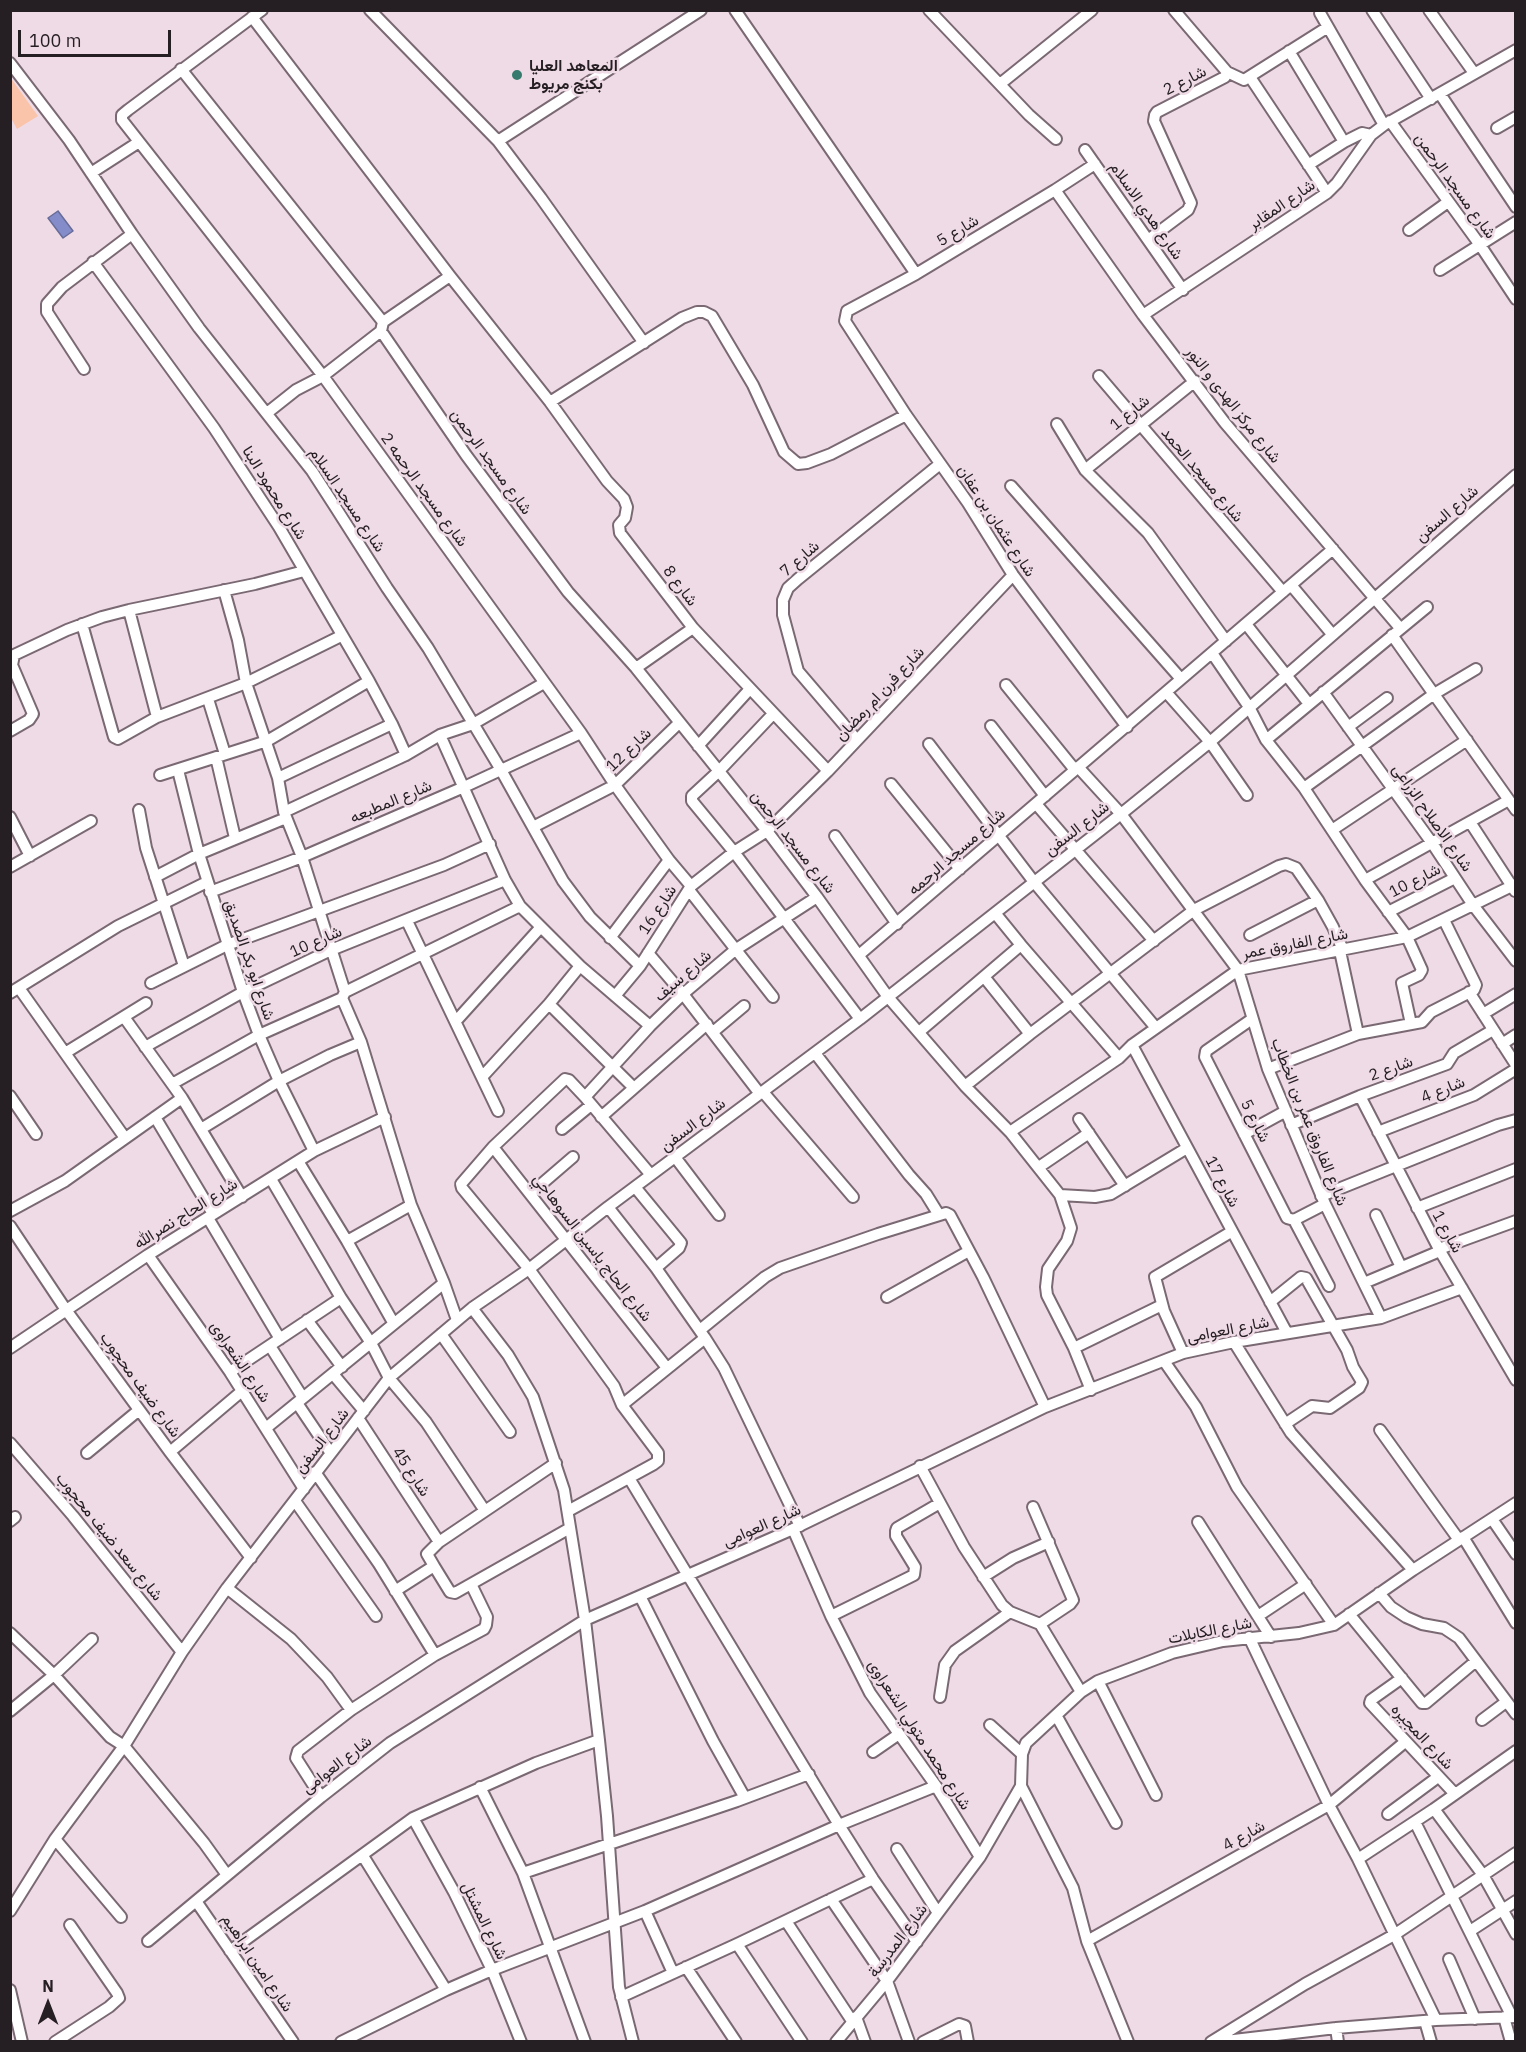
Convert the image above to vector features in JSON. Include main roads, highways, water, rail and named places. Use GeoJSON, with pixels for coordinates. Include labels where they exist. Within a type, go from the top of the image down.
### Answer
{"type":"FeatureCollection","features":[{"type":"Feature","properties":{"kind":"water"},"geometry":{"type":"Polygon","coordinates":[[[58,211],[73,231],[63,238],[48,218],[58,211]]]}},
{"type":"Feature","properties":{"kind":"place","name":"المعاهد العليا بكنج مريوط"},"geometry":{"type":"Point","coordinates":[517,75]}}]}
